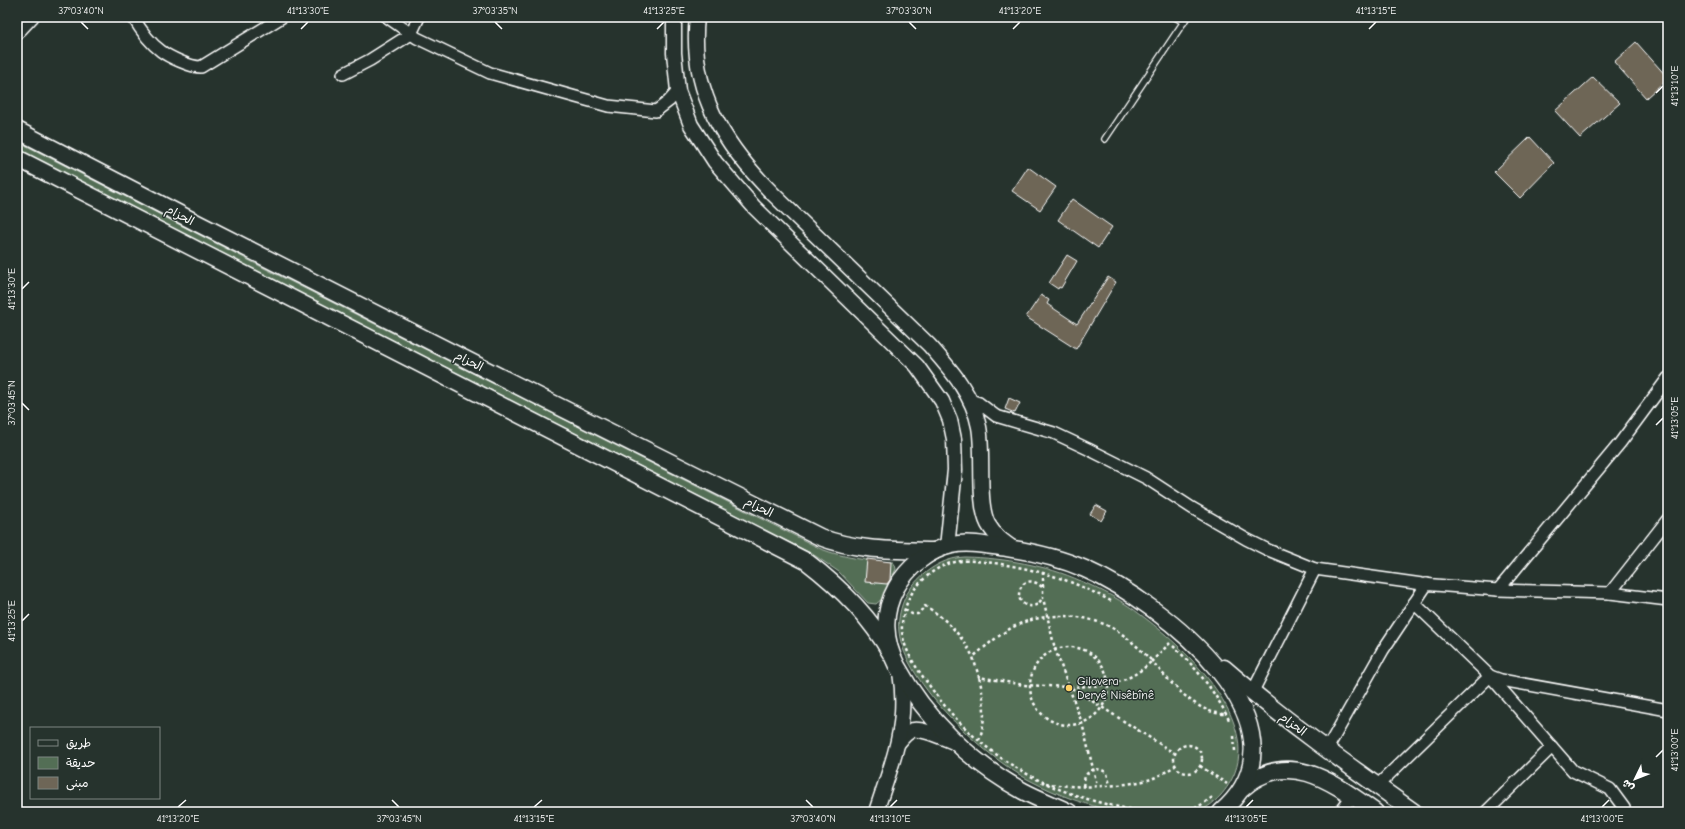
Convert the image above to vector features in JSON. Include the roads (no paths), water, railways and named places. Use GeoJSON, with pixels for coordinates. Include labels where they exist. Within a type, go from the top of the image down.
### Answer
{"type":"FeatureCollection","features":[{"type":"Feature","properties":{"kind":"main road","name":"الحزام"},"geometry":{"type":"LineString","coordinates":[[17,130],[468,361],[820,537],[834,542],[875,549],[940,549]]}},
{"type":"Feature","properties":{"kind":"main road","name":"الحزام"},"geometry":{"type":"LineString","coordinates":[[17,158],[806,561],[836,586],[863,612],[880,634],[891,654]]}},
{"type":"Feature","properties":{"kind":"main road"},"geometry":{"type":"LineString","coordinates":[[1069,812],[1033,796],[1005,780],[980,763],[932,717],[900,672],[891,654],[886,633],[886,623],[893,594],[903,576],[913,566],[940,549],[958,545],[976,545],[1014,549],[1046,556],[1086,569],[1120,586],[1148,604],[1178,628],[1207,658],[1231,688],[1247,720],[1251,737],[1252,756],[1249,773],[1241,790]]}},
{"type":"Feature","properties":{"kind":"main road","name":"الحزام"},"geometry":{"type":"LineString","coordinates":[[1178,628],[1252,693],[1326,749],[1414,812]]}},
{"type":"Feature","properties":{"kind":"main road"},"geometry":{"type":"LineString","coordinates":[[1221,812],[1254,778],[1269,771],[1295,770],[1318,776],[1352,796],[1375,812]]}},
{"type":"Feature","properties":{"kind":"street"},"geometry":{"type":"LineString","coordinates":[[17,34],[33,17]]}},
{"type":"Feature","properties":{"kind":"street"},"geometry":{"type":"LineString","coordinates":[[133,17],[139,28],[161,51],[193,67],[201,67],[282,17]]}},
{"type":"Feature","properties":{"kind":"street"},"geometry":{"type":"LineString","coordinates":[[387,17],[411,34],[490,73],[608,106],[656,111],[669,101],[678,91]]}},
{"type":"Feature","properties":{"kind":"street"},"geometry":{"type":"LineString","coordinates":[[343,74],[370,60],[411,34],[419,17]]}},
{"type":"Feature","properties":{"kind":"street"},"geometry":{"type":"LineString","coordinates":[[674,17],[674,53],[678,91],[691,125],[715,162],[754,207],[917,366],[942,401],[950,420],[954,439],[955,470],[940,549]]}},
{"type":"Feature","properties":{"kind":"street"},"geometry":{"type":"LineString","coordinates":[[697,17],[697,61],[701,80],[713,115],[732,148],[774,196],[929,344],[959,380],[970,400],[979,427],[985,517],[994,533],[1014,549]]}},
{"type":"Feature","properties":{"kind":"street"},"geometry":{"type":"LineString","coordinates":[[1498,590],[1620,443],[1668,378]]}},
{"type":"Feature","properties":{"kind":"street"},"geometry":{"type":"LineString","coordinates":[[970,400],[979,403],[996,416],[1054,433],[1088,448],[1146,478],[1192,508],[1246,539],[1315,569],[1426,584],[1498,590],[1610,593],[1668,600]]}},
{"type":"Feature","properties":{"kind":"street"},"geometry":{"type":"LineString","coordinates":[[1610,593],[1668,519]]}},
{"type":"Feature","properties":{"kind":"street"},"geometry":{"type":"LineString","coordinates":[[1252,693],[1315,569]]}},
{"type":"Feature","properties":{"kind":"street"},"geometry":{"type":"LineString","coordinates":[[1326,749],[1383,650],[1426,584]]}},
{"type":"Feature","properties":{"kind":"street"},"geometry":{"type":"LineString","coordinates":[[1414,603],[1490,676],[1573,771],[1610,789],[1624,808],[1622,812]]}},
{"type":"Feature","properties":{"kind":"street"},"geometry":{"type":"LineString","coordinates":[[876,812],[898,743],[903,711],[900,672]]}},
{"type":"Feature","properties":{"kind":"street"},"geometry":{"type":"LineString","coordinates":[[1490,676],[1501,680],[1668,710]]}},
{"type":"Feature","properties":{"kind":"street"},"geometry":{"type":"LineString","coordinates":[[1377,786],[1490,676]]}},
{"type":"Feature","properties":{"kind":"street"},"geometry":{"type":"LineString","coordinates":[[898,743],[907,733],[913,730],[926,732],[959,744]]}},
{"type":"Feature","properties":{"kind":"street"},"geometry":{"type":"LineString","coordinates":[[1486,812],[1552,747]]}},
{"type":"Feature","properties":{"kind":"street"},"geometry":{"type":"LineString","coordinates":[[1340,812],[1352,796]]}},
{"type":"Feature","properties":{"kind":"lane"},"geometry":{"type":"LineString","coordinates":[[1105,139],[1186,20],[1175,17]]}},
{"type":"Feature","properties":{"kind":"place","name":"Gilovera Deryê Nisêbînê"},"geometry":{"type":"Point","coordinates":[1069,688]}}]}
